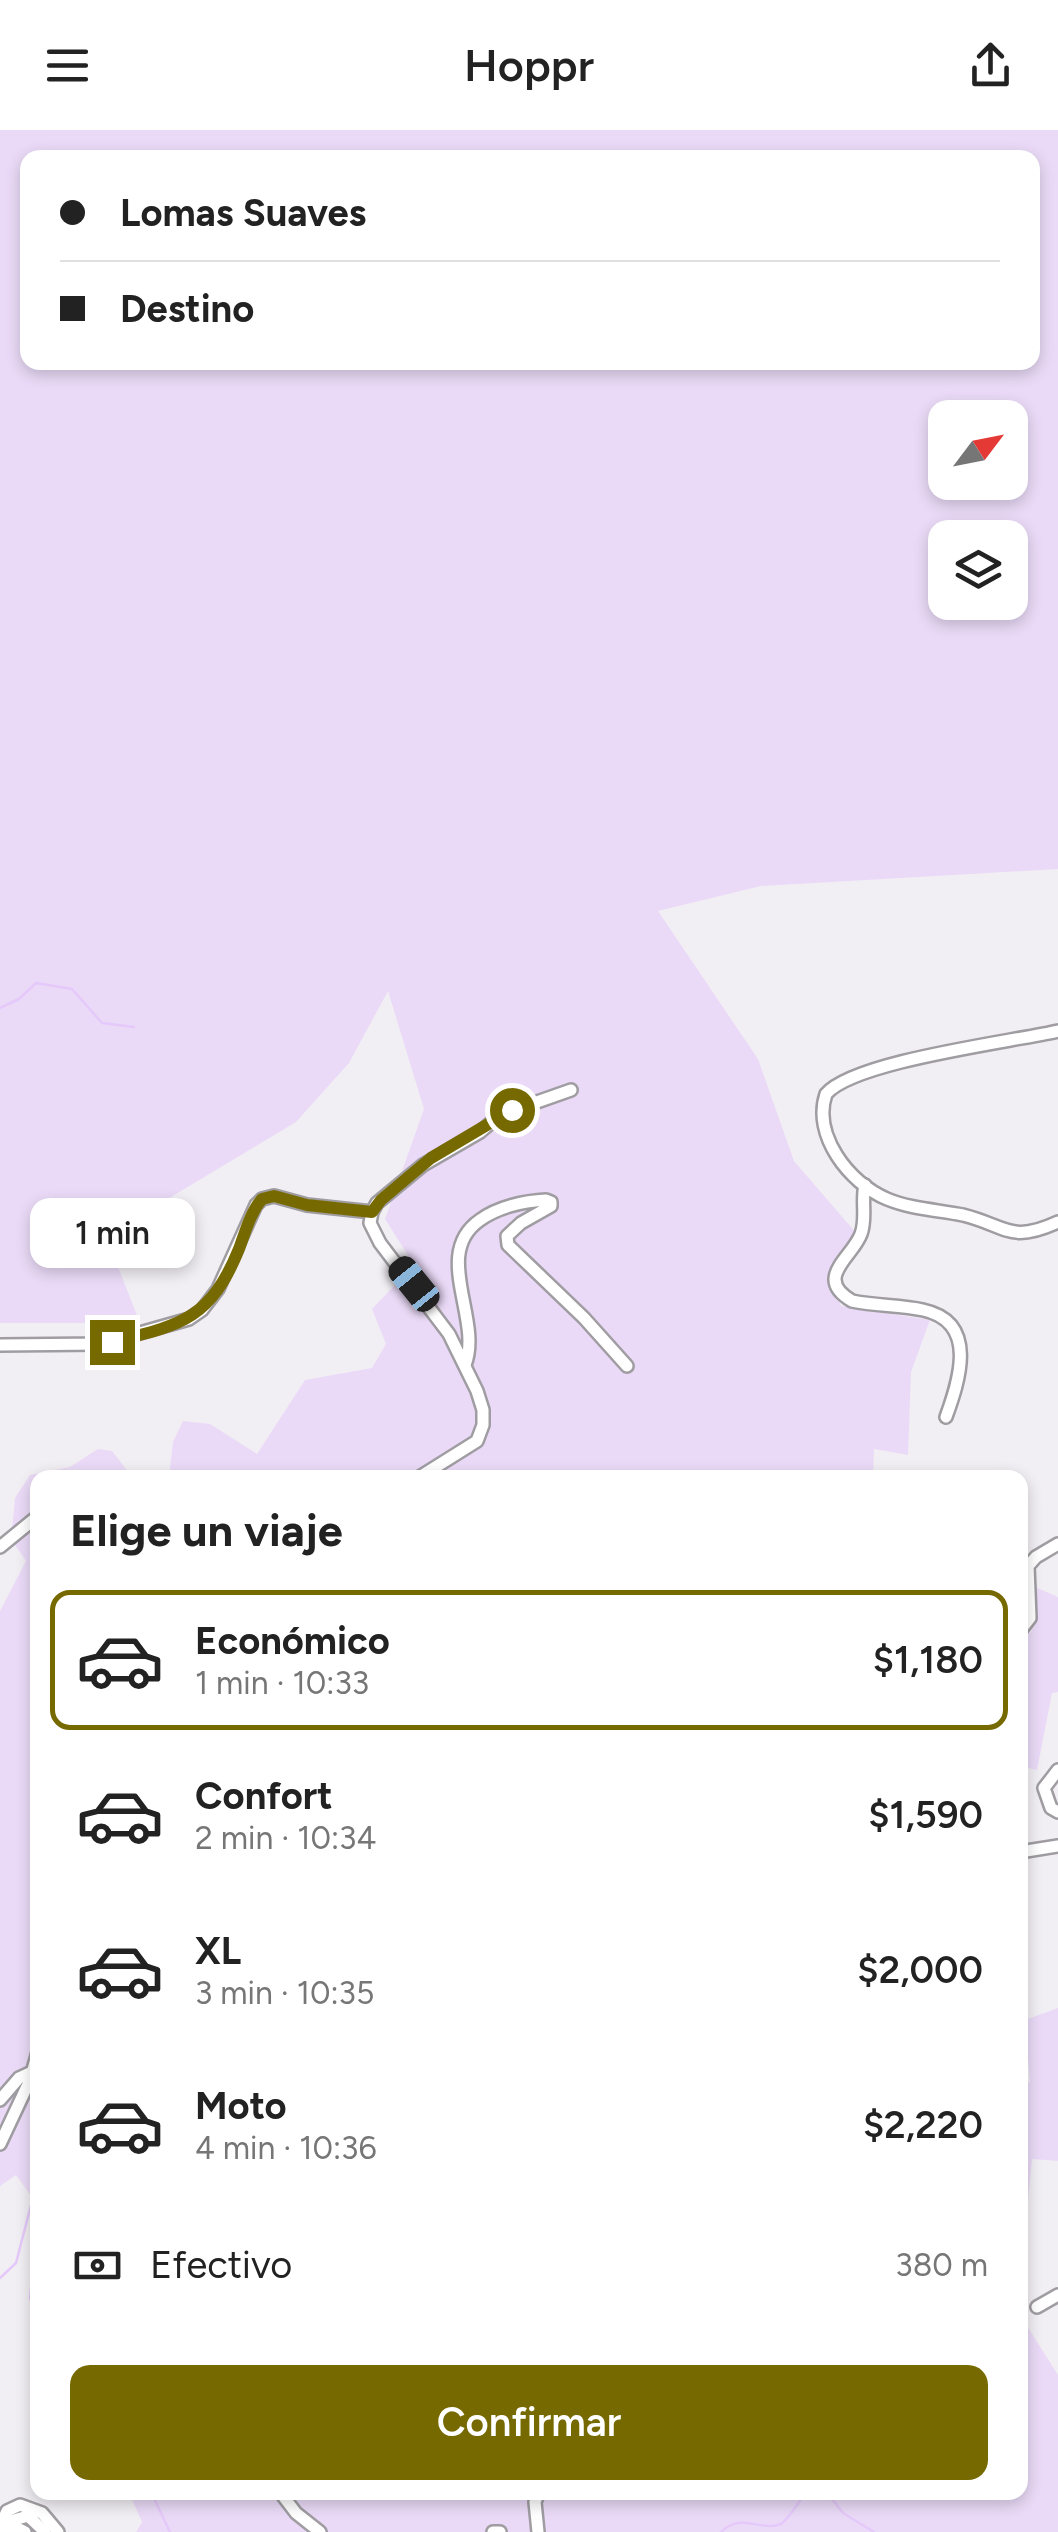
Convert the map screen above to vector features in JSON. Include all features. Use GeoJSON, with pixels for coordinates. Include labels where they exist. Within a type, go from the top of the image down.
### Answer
{"type":"FeatureCollection","features":[{"type":"Feature","properties":{"kind":"street"},"geometry":{"type":"LineString","coordinates":[[1058,1031],[920,1057],[833,1086],[823,1106],[825,1130],[840,1160],[865,1186],[896,1202],[963,1216],[1011,1233],[1031,1232],[1058,1222]]}},
{"type":"Feature","properties":{"kind":"street"},"geometry":{"type":"LineString","coordinates":[[432,1470],[469,1448],[482,1431],[481,1401],[440,1320],[380,1244],[370,1223],[372,1212],[422,1165],[480,1132],[500,1115],[571,1090]]}},
{"type":"Feature","properties":{"kind":"street"},"geometry":{"type":"LineString","coordinates":[[865,1186],[862,1233],[837,1269],[836,1283],[852,1301],[928,1311],[949,1325],[959,1343],[962,1364],[946,1417]]}},
{"type":"Feature","properties":{"kind":"street"},"geometry":{"type":"LineString","coordinates":[[0,1346],[101,1344],[189,1319],[202,1310],[218,1289],[256,1205],[266,1197],[372,1212]]}},
{"type":"Feature","properties":{"kind":"street"},"geometry":{"type":"LineString","coordinates":[[465,1365],[470,1342],[458,1256],[460,1240],[473,1225],[496,1211],[546,1200],[551,1206],[514,1228],[507,1236],[508,1245],[584,1318],[626,1366]]}},
{"type":"Feature","properties":{"kind":"street"},"geometry":{"type":"LineString","coordinates":[[0,1547],[30,1523]]}},
{"type":"Feature","properties":{"kind":"street"},"geometry":{"type":"LineString","coordinates":[[1028,1620],[1028,1566],[1058,1544]]}},
{"type":"Feature","properties":{"kind":"street"},"geometry":{"type":"LineString","coordinates":[[1058,1770],[1044,1788],[1052,1808],[1058,1812]]}},
{"type":"Feature","properties":{"kind":"street"},"geometry":{"type":"LineString","coordinates":[[1028,1851],[1058,1846]]}},
{"type":"Feature","properties":{"kind":"street"},"geometry":{"type":"LineString","coordinates":[[0,2100],[19,2078],[30,2073]]}},
{"type":"Feature","properties":{"kind":"street"},"geometry":{"type":"LineString","coordinates":[[0,2144],[30,2076]]}},
{"type":"Feature","properties":{"kind":"street"},"geometry":{"type":"LineString","coordinates":[[1037,2307],[1058,2295]]}},
{"type":"Feature","properties":{"kind":"street"},"geometry":{"type":"LineString","coordinates":[[286,2500],[320,2532]]}},
{"type":"Feature","properties":{"kind":"street"},"geometry":{"type":"LineString","coordinates":[[536,2500],[538,2532]]}},
{"type":"Feature","properties":{"kind":"street"},"geometry":{"type":"LineString","coordinates":[[2,2526],[7,2510],[20,2505],[42,2513],[58,2532]]}},
{"type":"Feature","properties":{"kind":"street"},"geometry":{"type":"LineString","coordinates":[[2,2526],[28,2516],[45,2532]]}},
{"type":"Feature","properties":{"kind":"street"},"geometry":{"type":"LineString","coordinates":[[2,2526],[25,2532]]}},
{"type":"Feature","properties":{"kind":"shaded area"},"geometry":{"type":"Polygon","coordinates":[[[0,130],[1058,130],[1058,869],[761,886],[658,911],[758,1059],[794,1161],[857,1234],[829,1273],[841,1306],[930,1320],[911,1372],[908,1455],[874,1449],[873,1470],[170,1470],[173,1442],[183,1421],[210,1424],[257,1454],[305,1380],[372,1368],[386,1344],[372,1309],[414,1265],[385,1219],[424,1109],[388,991],[349,1063],[296,1122],[106,1236],[138,1318],[92,1323],[0,1323],[0,130]]]}},
{"type":"Feature","properties":{"kind":"shaded area"},"geometry":{"type":"Polygon","coordinates":[[[98,1449],[112,1451],[127,1470],[55,1470],[70,1467],[98,1449]]]}},
{"type":"Feature","properties":{"kind":"shaded area"},"geometry":{"type":"Polygon","coordinates":[[[30,1475],[30,2194],[16,2175],[0,2186],[0,1611],[26,1561],[11,1539],[15,1498],[30,1475]]]}},
{"type":"Feature","properties":{"kind":"shaded area"},"geometry":{"type":"Polygon","coordinates":[[[1035,1587],[1058,1597],[1058,1692],[1052,1693],[1037,1770],[1028,1768],[1028,1634],[1037,1617],[1035,1587]]]}},
{"type":"Feature","properties":{"kind":"shaded area"},"geometry":{"type":"Polygon","coordinates":[[[1058,2008],[1058,2161],[1032,2159],[1028,2201],[1030,2082],[1028,2019],[1058,2008]]]}},
{"type":"Feature","properties":{"kind":"shaded area"},"geometry":{"type":"Polygon","coordinates":[[[1028,2328],[1058,2375],[1058,2532],[136,2532],[142,2522],[132,2500],[1028,2500],[1028,2328]]]}},
{"type":"Feature","properties":{"kind":"waterway"},"geometry":{"type":"LineString","coordinates":[[0,1008],[19,999],[36,983],[72,989],[102,1023],[134,1027]]}},
{"type":"Feature","properties":{"kind":"waterway"},"geometry":{"type":"LineString","coordinates":[[0,2278],[16,2263],[30,2209]]}},
{"type":"Feature","properties":{"kind":"waterway"},"geometry":{"type":"LineString","coordinates":[[155,2500],[170,2532]]}},
{"type":"Feature","properties":{"kind":"waterway"},"geometry":{"type":"LineString","coordinates":[[721,2532],[736,2523],[781,2524],[801,2500]]}},
{"type":"Feature","properties":{"kind":"waterway"},"geometry":{"type":"LineString","coordinates":[[833,2500],[843,2513],[874,2532]]}},
{"type":"Feature","properties":{"kind":"route"},"geometry":{"type":"LineString","coordinates":[[112,1342],[174,1325],[202,1310],[218,1289],[262,1199],[274,1196],[307,1205],[372,1212],[431,1158],[512,1110]]}}]}
